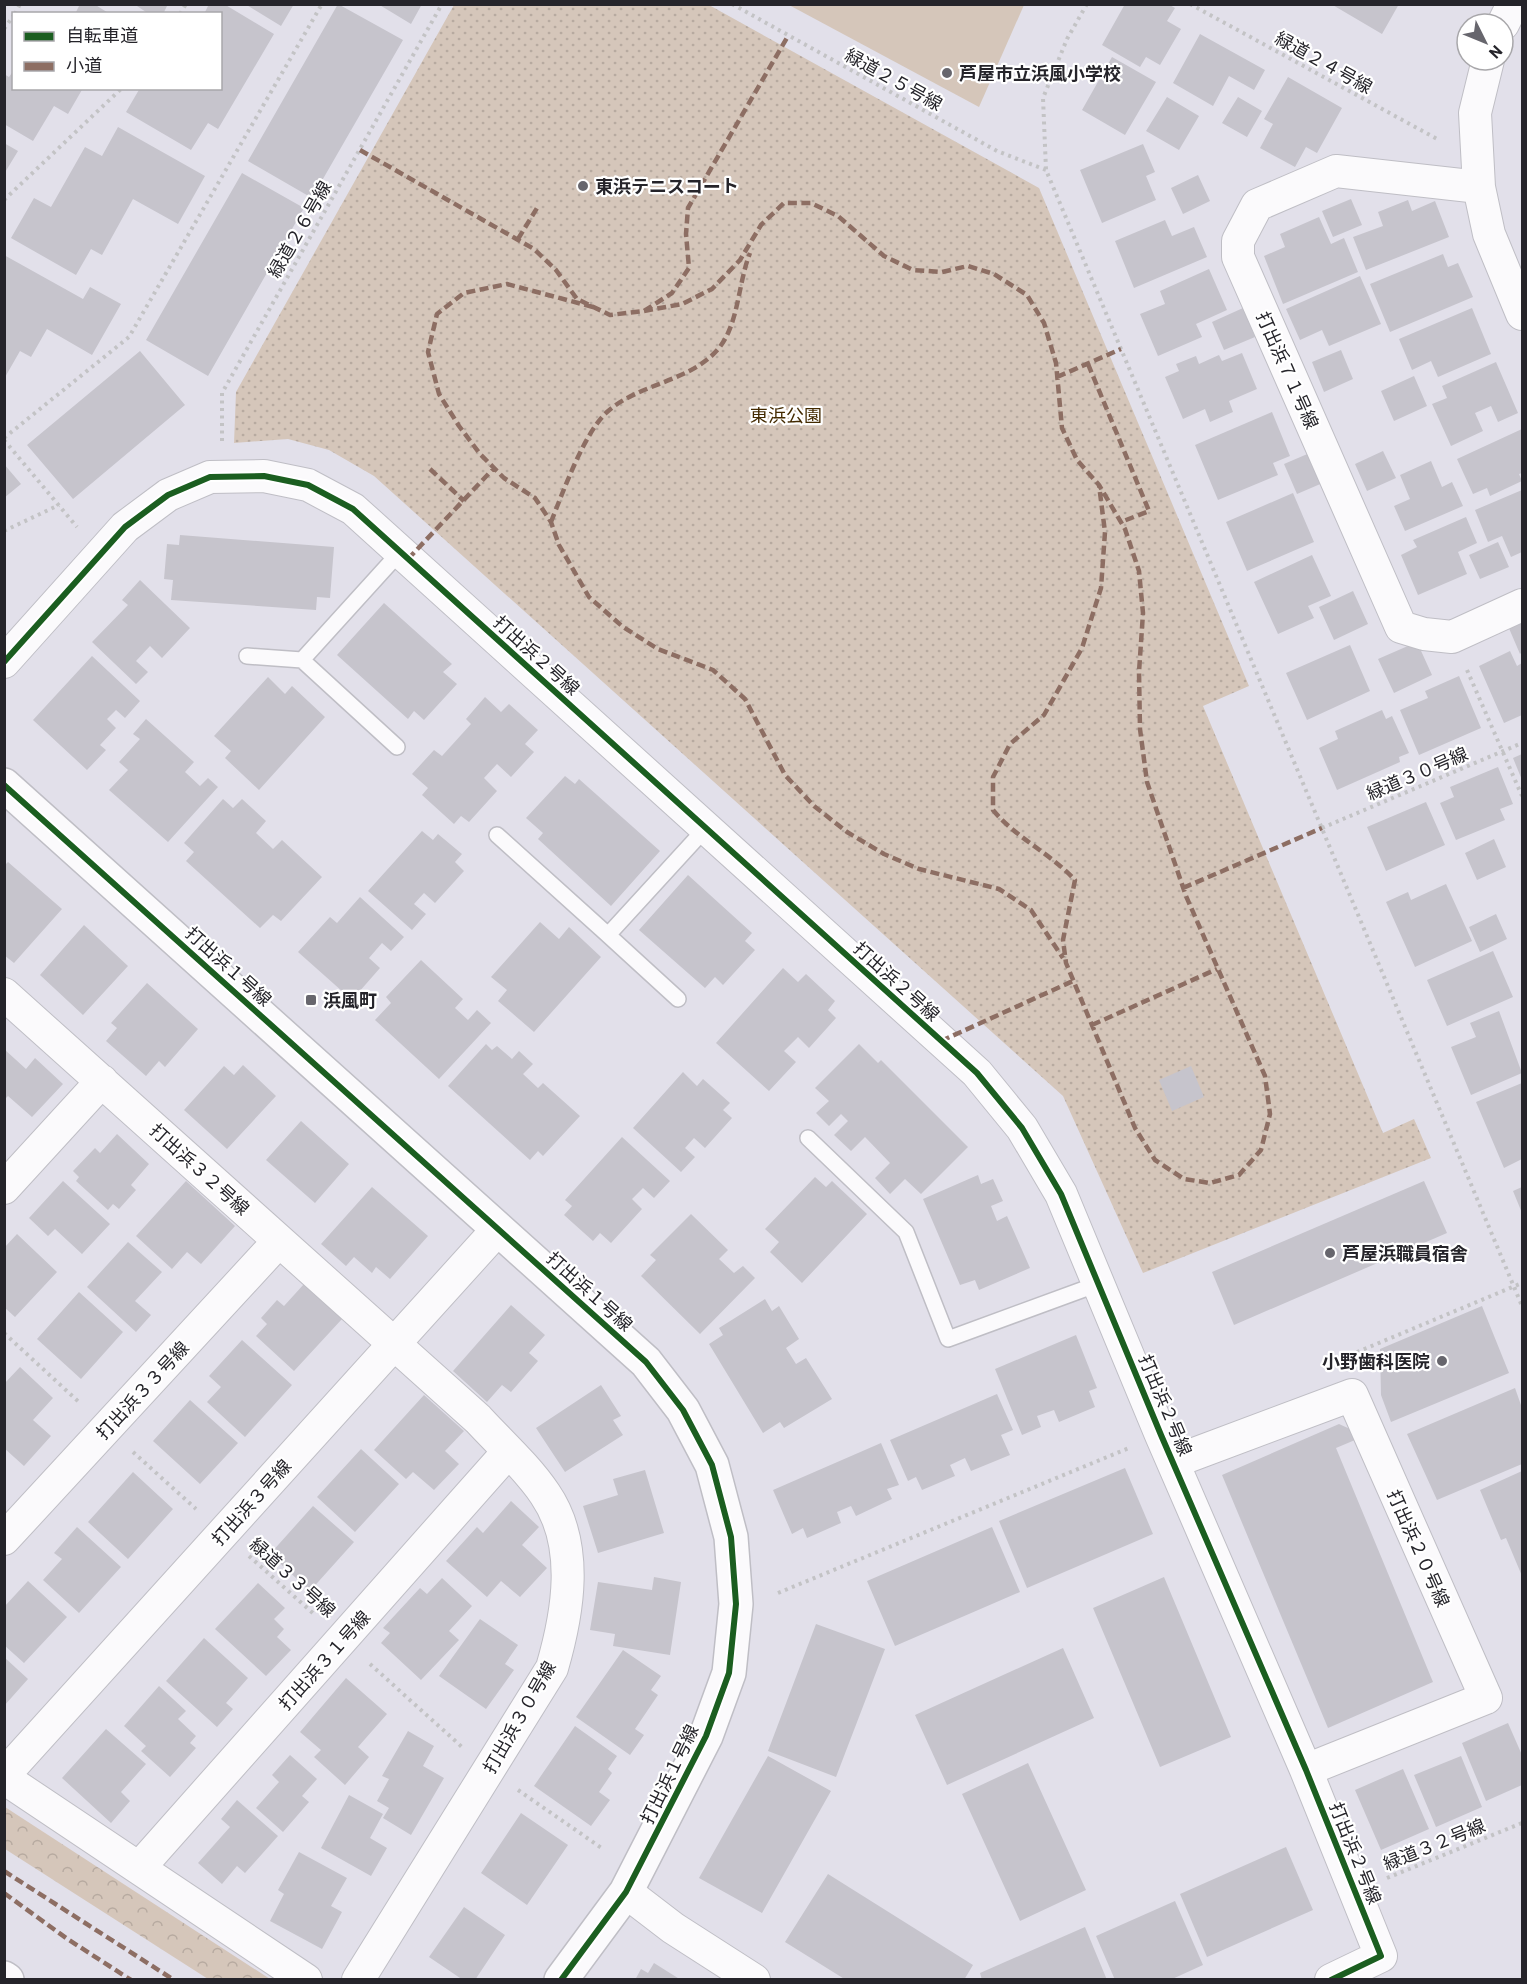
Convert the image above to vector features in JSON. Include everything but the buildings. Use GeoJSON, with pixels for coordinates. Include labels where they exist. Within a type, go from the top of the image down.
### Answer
{"type":"FeatureCollection","features":[{"type":"Feature","properties":{"kind":"street"},"geometry":{"type":"LineString","coordinates":[[1485,72],[1475,113],[1479,187],[1489,234],[1522,314]]}},
{"type":"Feature","properties":{"kind":"street","name":"打出浜７１号線"},"geometry":{"type":"LineString","coordinates":[[1452,637],[1424,634],[1401,627],[1238,257],[1238,241],[1257,205],[1336,171],[1479,187]]}},
{"type":"Feature","properties":{"kind":"street","name":"打出浜２号線"},"geometry":{"type":"LineString","coordinates":[[4,662],[125,527],[168,495],[210,477],[264,476],[308,485],[353,509],[976,1073],[1022,1128],[1061,1194],[1306,1770],[1386,1968],[1331,1980]]}},
{"type":"Feature","properties":{"kind":"street"},"geometry":{"type":"LineString","coordinates":[[1452,637],[1522,605]]}},
{"type":"Feature","properties":{"kind":"street","name":"打出浜１号線"},"geometry":{"type":"LineString","coordinates":[[4,784],[646,1362],[683,1410],[711,1465],[731,1537],[736,1604],[729,1673],[706,1736],[626,1893],[561,1980]]}},
{"type":"Feature","properties":{"kind":"street","name":"打出浜３２号線"},"geometry":{"type":"LineString","coordinates":[[4,994],[394,1346]]}},
{"type":"Feature","properties":{"kind":"street"},"geometry":{"type":"LineString","coordinates":[[4,1188],[102,1081]]}},
{"type":"Feature","properties":{"kind":"street","name":"打出浜３号線"},"geometry":{"type":"LineString","coordinates":[[4,1776],[498,1229]]}},
{"type":"Feature","properties":{"kind":"street","name":"打出浜３３号線"},"geometry":{"type":"LineString","coordinates":[[4,1539],[279,1241]]}},
{"type":"Feature","properties":{"kind":"street","name":"打出浜３０号線"},"geometry":{"type":"LineString","coordinates":[[358,1980],[552,1668],[565,1624],[567,1578],[564,1535],[546,1495],[478,1419],[394,1346]]}},
{"type":"Feature","properties":{"kind":"street","name":"打出浜２０号線"},"geometry":{"type":"LineString","coordinates":[[1173,1461],[1352,1395],[1486,1698],[1306,1770]]}},
{"type":"Feature","properties":{"kind":"street","name":"打出浜３１号線"},"geometry":{"type":"LineString","coordinates":[[139,1868],[508,1452]]}},
{"type":"Feature","properties":{"kind":"street"},"geometry":{"type":"LineString","coordinates":[[4,1776],[306,1980]]}},
{"type":"Feature","properties":{"kind":"street"},"geometry":{"type":"LineString","coordinates":[[626,1893],[672,1928],[753,1980]]}},
{"type":"Feature","properties":{"kind":"lane"},"geometry":{"type":"LineString","coordinates":[[302,660],[400,552]]}},
{"type":"Feature","properties":{"kind":"lane"},"geometry":{"type":"LineString","coordinates":[[247,656],[302,660],[397,747]]}},
{"type":"Feature","properties":{"kind":"lane"},"geometry":{"type":"LineString","coordinates":[[608,935],[706,828]]}},
{"type":"Feature","properties":{"kind":"lane"},"geometry":{"type":"LineString","coordinates":[[497,835],[678,999]]}},
{"type":"Feature","properties":{"kind":"lane"},"geometry":{"type":"LineString","coordinates":[[808,1138],[906,1232],[948,1338],[1098,1284]]}},
{"type":"Feature","properties":{"kind":"path"},"geometry":{"type":"LineString","coordinates":[[100,555],[4,439],[129,337],[322,4]]}},
{"type":"Feature","properties":{"kind":"path"},"geometry":{"type":"LineString","coordinates":[[1087,4],[1066,39],[1043,98],[1046,170],[1522,1306]]}},
{"type":"Feature","properties":{"kind":"path"},"geometry":{"type":"LineString","coordinates":[[4,200],[120,90]]}},
{"type":"Feature","properties":{"kind":"path"},"geometry":{"type":"LineString","coordinates":[[4,531],[59,505]]}},
{"type":"Feature","properties":{"kind":"path"},"geometry":{"type":"LineString","coordinates":[[1452,637],[1522,796]]}},
{"type":"Feature","properties":{"kind":"green space","name":"東浜公園"},"geometry":{"type":"Polygon","coordinates":[[[454,5],[709,5],[1039,188],[1249,686],[1203,706],[1383,1133],[1414,1119],[1431,1158],[1143,1273],[1063,1096],[374,476],[329,450],[288,439],[234,443],[236,392],[454,5]]]}},
{"type":"Feature","properties":{"kind":"green space","name":"芦屋市立浜風小学校"},"geometry":{"type":"Polygon","coordinates":[[[789,5],[1024,5],[979,107],[789,5]]]}},
{"type":"Feature","properties":{"kind":"green space"},"geometry":{"type":"Polygon","coordinates":[[[4,1807],[270,1979],[208,1979],[5,1849],[4,1807]]]}},
{"type":"Feature","properties":{"kind":"marked path"},"geometry":{"type":"LineString","coordinates":[[360,150],[534,249],[556,270],[577,299],[610,315],[644,311],[672,293],[689,268],[686,234],[688,208],[788,36]]}},
{"type":"Feature","properties":{"kind":"marked path"},"geometry":{"type":"LineString","coordinates":[[644,311],[682,304],[712,289],[740,260],[761,225],[784,203],[811,203],[838,216],[884,256],[913,270],[942,272],[968,266],[994,274],[1027,295],[1044,323],[1056,363],[1062,428],[1077,460],[1099,485],[1125,529],[1139,571],[1143,613],[1139,672],[1140,729],[1147,782],[1186,896],[1265,1076],[1270,1114],[1261,1150],[1239,1175],[1210,1183],[1184,1179],[1155,1160],[1135,1128],[1066,963],[1063,940],[1075,880],[1012,829],[993,810],[993,777],[1010,744],[1044,715],[1082,648],[1101,588],[1105,532],[1099,485]]}},
{"type":"Feature","properties":{"kind":"marked path"},"geometry":{"type":"LineString","coordinates":[[518,239],[537,208]]}},
{"type":"Feature","properties":{"kind":"marked path"},"geometry":{"type":"LineString","coordinates":[[551,522],[582,448],[607,412],[634,395],[680,376],[707,359],[719,348],[731,327],[750,253]]}},
{"type":"Feature","properties":{"kind":"marked path"},"geometry":{"type":"LineString","coordinates":[[593,307],[507,284],[464,293],[437,314],[428,352],[439,394],[459,426],[480,454],[504,478],[535,498],[551,522],[559,545],[589,597],[623,627],[658,649],[713,670],[745,699],[785,775],[814,806],[847,832],[884,854],[919,869],[999,889],[1031,910],[1063,958]]}},
{"type":"Feature","properties":{"kind":"marked path"},"geometry":{"type":"LineString","coordinates":[[1057,377],[1121,349]]}},
{"type":"Feature","properties":{"kind":"marked path"},"geometry":{"type":"LineString","coordinates":[[1088,364],[1149,511],[1121,522]]}},
{"type":"Feature","properties":{"kind":"marked path"},"geometry":{"type":"LineString","coordinates":[[408,559],[494,468]]}},
{"type":"Feature","properties":{"kind":"marked path"},"geometry":{"type":"LineString","coordinates":[[430,469],[464,501]]}},
{"type":"Feature","properties":{"kind":"marked path"},"geometry":{"type":"LineString","coordinates":[[1183,888],[1322,828]]}},
{"type":"Feature","properties":{"kind":"marked path"},"geometry":{"type":"LineString","coordinates":[[1092,1025],[1217,969]]}},
{"type":"Feature","properties":{"kind":"marked path"},"geometry":{"type":"LineString","coordinates":[[941,1041],[1073,981]]}},
{"type":"Feature","properties":{"kind":"marked path"},"geometry":{"type":"LineString","coordinates":[[4,1871],[174,1980]]}},
{"type":"Feature","properties":{"kind":"marked path"},"geometry":{"type":"LineString","coordinates":[[4,1893],[66,1938],[131,1980]]}},
{"type":"Feature","properties":{"kind":"cycle path"},"geometry":{"type":"LineString","coordinates":[[4,662],[125,527],[168,495],[210,477],[264,476],[308,485],[353,509],[977,1073],[1022,1128],[1061,1194],[1161,1435],[1306,1770],[1381,1956],[1331,1980]]}},
{"type":"Feature","properties":{"kind":"cycle path"},"geometry":{"type":"LineString","coordinates":[[4,785],[646,1362],[683,1410],[712,1465],[731,1537],[736,1604],[729,1673],[706,1736],[626,1892],[561,1980]]}},
{"type":"Feature","properties":{"kind":"place","name":"芦屋市立浜風小学校"},"geometry":{"type":"Point","coordinates":[947,73]}},
{"type":"Feature","properties":{"kind":"place","name":"東浜テニスコート"},"geometry":{"type":"Point","coordinates":[583,186]}},
{"type":"Feature","properties":{"kind":"place","name":"浜風町"},"geometry":{"type":"Point","coordinates":[311,1000]}},
{"type":"Feature","properties":{"kind":"place","name":"芦屋浜職員宿舎"},"geometry":{"type":"Point","coordinates":[1330,1253]}},
{"type":"Feature","properties":{"kind":"place","name":"小野歯科医院"},"geometry":{"type":"Point","coordinates":[1442,1361]}}]}
